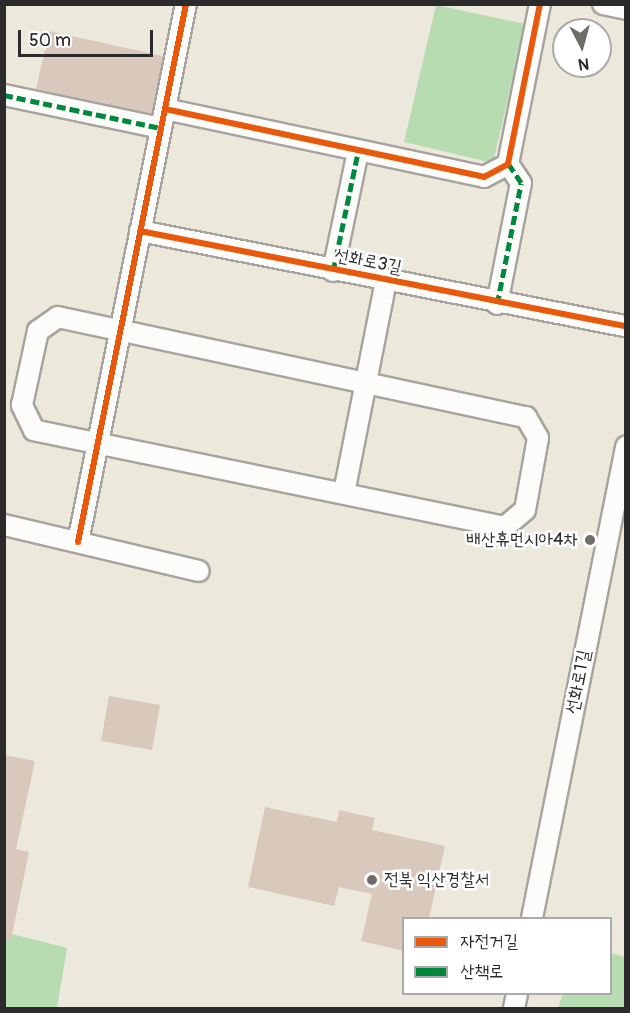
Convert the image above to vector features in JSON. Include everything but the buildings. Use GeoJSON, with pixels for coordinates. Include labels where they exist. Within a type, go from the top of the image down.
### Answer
{"type":"FeatureCollection","features":[{"type":"Feature","properties":{"kind":"street"},"geometry":{"type":"LineString","coordinates":[[78,542],[186,4]]}},
{"type":"Feature","properties":{"kind":"street"},"geometry":{"type":"LineString","coordinates":[[497,304],[521,183],[508,164],[540,4]]}},
{"type":"Feature","properties":{"kind":"street"},"geometry":{"type":"LineString","coordinates":[[603,4],[626,9]]}},
{"type":"Feature","properties":{"kind":"street"},"geometry":{"type":"LineString","coordinates":[[4,95],[358,151],[484,177],[508,164]]}},
{"type":"Feature","properties":{"kind":"street"},"geometry":{"type":"LineString","coordinates":[[333,271],[358,151]]}},
{"type":"Feature","properties":{"kind":"street","name":"선화로3길"},"geometry":{"type":"LineString","coordinates":[[140,231],[497,304],[626,326]]}},
{"type":"Feature","properties":{"kind":"street"},"geometry":{"type":"LineString","coordinates":[[344,494],[386,281]]}},
{"type":"Feature","properties":{"kind":"street"},"geometry":{"type":"LineString","coordinates":[[58,317],[121,330],[366,380],[526,417],[538,438],[525,510],[505,527],[34,430],[22,405],[38,331],[58,317]]}},
{"type":"Feature","properties":{"kind":"street","name":"선화로1길"},"geometry":{"type":"LineString","coordinates":[[532,917],[626,446]]}},
{"type":"Feature","properties":{"kind":"street"},"geometry":{"type":"LineString","coordinates":[[4,525],[199,571]]}},
{"type":"Feature","properties":{"kind":"green space"},"geometry":{"type":"Polygon","coordinates":[[[436,5],[525,24],[493,163],[404,142],[436,5]]]}},
{"type":"Feature","properties":{"kind":"green space"},"geometry":{"type":"Polygon","coordinates":[[[4,932],[67,948],[57,1008],[5,1008],[4,932]]]}},
{"type":"Feature","properties":{"kind":"green space"},"geometry":{"type":"Polygon","coordinates":[[[612,953],[625,957],[625,1008],[558,1008],[563,995],[612,995],[612,953]]]}},
{"type":"Feature","properties":{"kind":"marked path"},"geometry":{"type":"LineString","coordinates":[[4,95],[161,128]]}},
{"type":"Feature","properties":{"kind":"marked path"},"geometry":{"type":"LineString","coordinates":[[333,271],[358,151]]}},
{"type":"Feature","properties":{"kind":"marked path"},"geometry":{"type":"LineString","coordinates":[[497,304],[521,183],[508,164]]}},
{"type":"Feature","properties":{"kind":"cycle path"},"geometry":{"type":"LineString","coordinates":[[78,542],[186,4]]}},
{"type":"Feature","properties":{"kind":"cycle path"},"geometry":{"type":"LineString","coordinates":[[165,109],[484,177],[508,164],[540,4]]}},
{"type":"Feature","properties":{"kind":"cycle path"},"geometry":{"type":"LineString","coordinates":[[140,231],[626,326]]}},
{"type":"Feature","properties":{"kind":"place","name":"배산휴먼시아4차"},"geometry":{"type":"Point","coordinates":[590,540]}},
{"type":"Feature","properties":{"kind":"place","name":"전북 익산경찰서"},"geometry":{"type":"Point","coordinates":[372,880]}}]}
